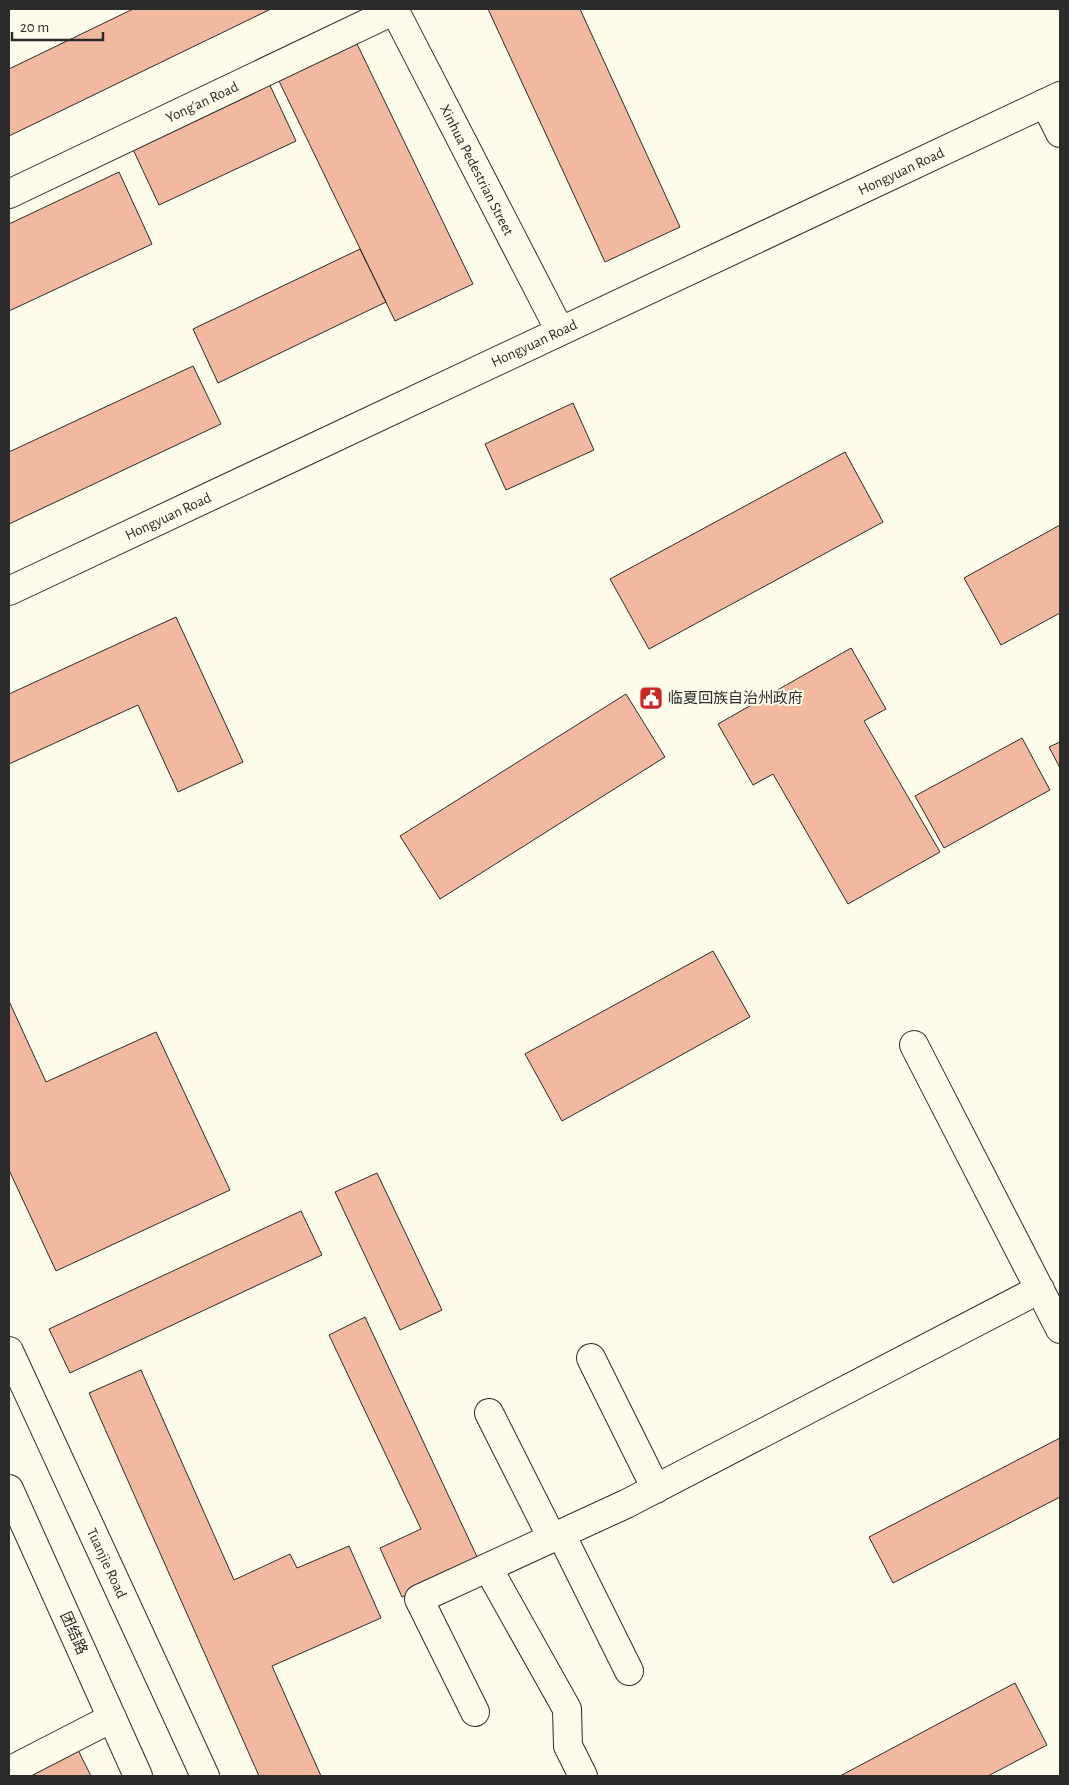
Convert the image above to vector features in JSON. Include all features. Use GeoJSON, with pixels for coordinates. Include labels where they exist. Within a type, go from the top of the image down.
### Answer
{"type":"FeatureCollection","features":[{"type":"Feature","properties":{"kind":"main road","name":"Yong'an Road"},"geometry":{"type":"LineString","coordinates":[[9,194],[395,9]]}},
{"type":"Feature","properties":{"kind":"main road","name":"Xinhua Pedestrian Street"},"geometry":{"type":"LineString","coordinates":[[395,9],[560,331]]}},
{"type":"Feature","properties":{"kind":"main road","name":"Hongyuan Road"},"geometry":{"type":"LineString","coordinates":[[9,591],[1053,100]]}},
{"type":"Feature","properties":{"kind":"main road"},"geometry":{"type":"LineString","coordinates":[[1053,100],[1060,133]]}},
{"type":"Feature","properties":{"kind":"main road"},"geometry":{"type":"LineString","coordinates":[[914,1045],[1060,1329]]}},
{"type":"Feature","properties":{"kind":"main road"},"geometry":{"type":"LineString","coordinates":[[476,1712],[419,1599],[656,1489],[1040,1289]]}},
{"type":"Feature","properties":{"kind":"main road","name":"Tuanjie Road"},"geometry":{"type":"LineString","coordinates":[[9,1351],[205,1776]]}},
{"type":"Feature","properties":{"kind":"main road"},"geometry":{"type":"LineString","coordinates":[[591,1358],[656,1489]]}},
{"type":"Feature","properties":{"kind":"main road"},"geometry":{"type":"LineString","coordinates":[[489,1413],[629,1671]]}},
{"type":"Feature","properties":{"kind":"main road","name":"团结路"},"geometry":{"type":"LineString","coordinates":[[9,1489],[138,1776]]}},
{"type":"Feature","properties":{"kind":"main road"},"geometry":{"type":"LineString","coordinates":[[488,1568],[567,1708],[568,1746],[583,1776]]}},
{"type":"Feature","properties":{"kind":"main road"},"geometry":{"type":"LineString","coordinates":[[9,1771],[112,1718]]}},
{"type":"Feature","properties":{"kind":"building"},"geometry":{"type":"Polygon","coordinates":[[[133,9],[271,9],[9,136],[9,69],[133,9]]]}},
{"type":"Feature","properties":{"kind":"building"},"geometry":{"type":"Polygon","coordinates":[[[488,9],[580,9],[680,227],[605,262],[488,9]]]}},
{"type":"Feature","properties":{"kind":"building"},"geometry":{"type":"Polygon","coordinates":[[[357,44],[473,284],[395,321],[279,81],[357,44]]]}},
{"type":"Feature","properties":{"kind":"building"},"geometry":{"type":"Polygon","coordinates":[[[267,79],[296,141],[159,205],[130,143],[267,79]]]}},
{"type":"Feature","properties":{"kind":"building"},"geometry":{"type":"Polygon","coordinates":[[[119,172],[152,244],[9,311],[9,224],[119,172]]]}},
{"type":"Feature","properties":{"kind":"building"},"geometry":{"type":"Polygon","coordinates":[[[360,249],[386,302],[218,383],[193,329],[360,249]]]}},
{"type":"Feature","properties":{"kind":"building"},"geometry":{"type":"Polygon","coordinates":[[[193,366],[221,424],[9,524],[9,452],[193,366]]]}},
{"type":"Feature","properties":{"kind":"building"},"geometry":{"type":"Polygon","coordinates":[[[573,403],[594,450],[506,490],[485,444],[573,403]]]}},
{"type":"Feature","properties":{"kind":"building"},"geometry":{"type":"Polygon","coordinates":[[[845,452],[883,522],[649,649],[610,579],[845,452]]]}},
{"type":"Feature","properties":{"kind":"building"},"geometry":{"type":"Polygon","coordinates":[[[1060,525],[1060,613],[1001,645],[964,578],[1060,525]]]}},
{"type":"Feature","properties":{"kind":"building"},"geometry":{"type":"Polygon","coordinates":[[[176,617],[243,762],[178,792],[138,705],[9,764],[9,694],[176,617]]]}},
{"type":"Feature","properties":{"kind":"building"},"geometry":{"type":"Polygon","coordinates":[[[851,648],[886,709],[864,721],[940,852],[848,904],[773,774],[753,785],[718,724],[851,648]]]}},
{"type":"Feature","properties":{"kind":"building"},"geometry":{"type":"Polygon","coordinates":[[[626,694],[665,757],[440,899],[400,836],[626,694]]]}},
{"type":"Feature","properties":{"kind":"building"},"geometry":{"type":"Polygon","coordinates":[[[1022,738],[1050,790],[944,848],[915,796],[1022,738]]]}},
{"type":"Feature","properties":{"kind":"building"},"geometry":{"type":"Polygon","coordinates":[[[1060,742],[1060,768],[1049,747],[1060,742]]]}},
{"type":"Feature","properties":{"kind":"building"},"geometry":{"type":"Polygon","coordinates":[[[713,951],[750,1017],[562,1121],[525,1054],[713,951]]]}},
{"type":"Feature","properties":{"kind":"building"},"geometry":{"type":"Polygon","coordinates":[[[9,1001],[46,1082],[156,1032],[230,1190],[56,1271],[9,1170],[9,1001]]]}},
{"type":"Feature","properties":{"kind":"building"},"geometry":{"type":"Polygon","coordinates":[[[377,1173],[442,1310],[400,1330],[335,1192],[377,1173]]]}},
{"type":"Feature","properties":{"kind":"building"},"geometry":{"type":"Polygon","coordinates":[[[301,1211],[322,1255],[70,1373],[49,1329],[301,1211]]]}},
{"type":"Feature","properties":{"kind":"building"},"geometry":{"type":"Polygon","coordinates":[[[365,1317],[479,1561],[402,1597],[380,1548],[421,1529],[329,1335],[365,1317]]]}},
{"type":"Feature","properties":{"kind":"building"},"geometry":{"type":"Polygon","coordinates":[[[141,1370],[234,1580],[290,1554],[297,1568],[349,1546],[381,1618],[272,1666],[321,1776],[259,1776],[89,1393],[141,1370]]]}},
{"type":"Feature","properties":{"kind":"building"},"geometry":{"type":"Polygon","coordinates":[[[1060,1438],[1060,1497],[893,1583],[869,1537],[1060,1438]]]}},
{"type":"Feature","properties":{"kind":"building"},"geometry":{"type":"Polygon","coordinates":[[[1015,1683],[1047,1745],[988,1776],[840,1776],[1015,1683]]]}},
{"type":"Feature","properties":{"kind":"building"},"geometry":{"type":"Polygon","coordinates":[[[78,1750],[91,1776],[27,1776],[78,1750]]]}},
{"type":"Feature","properties":{"kind":"place","name":"临夏回族自治州政府"},"geometry":{"type":"Point","coordinates":[651,698]}}]}
